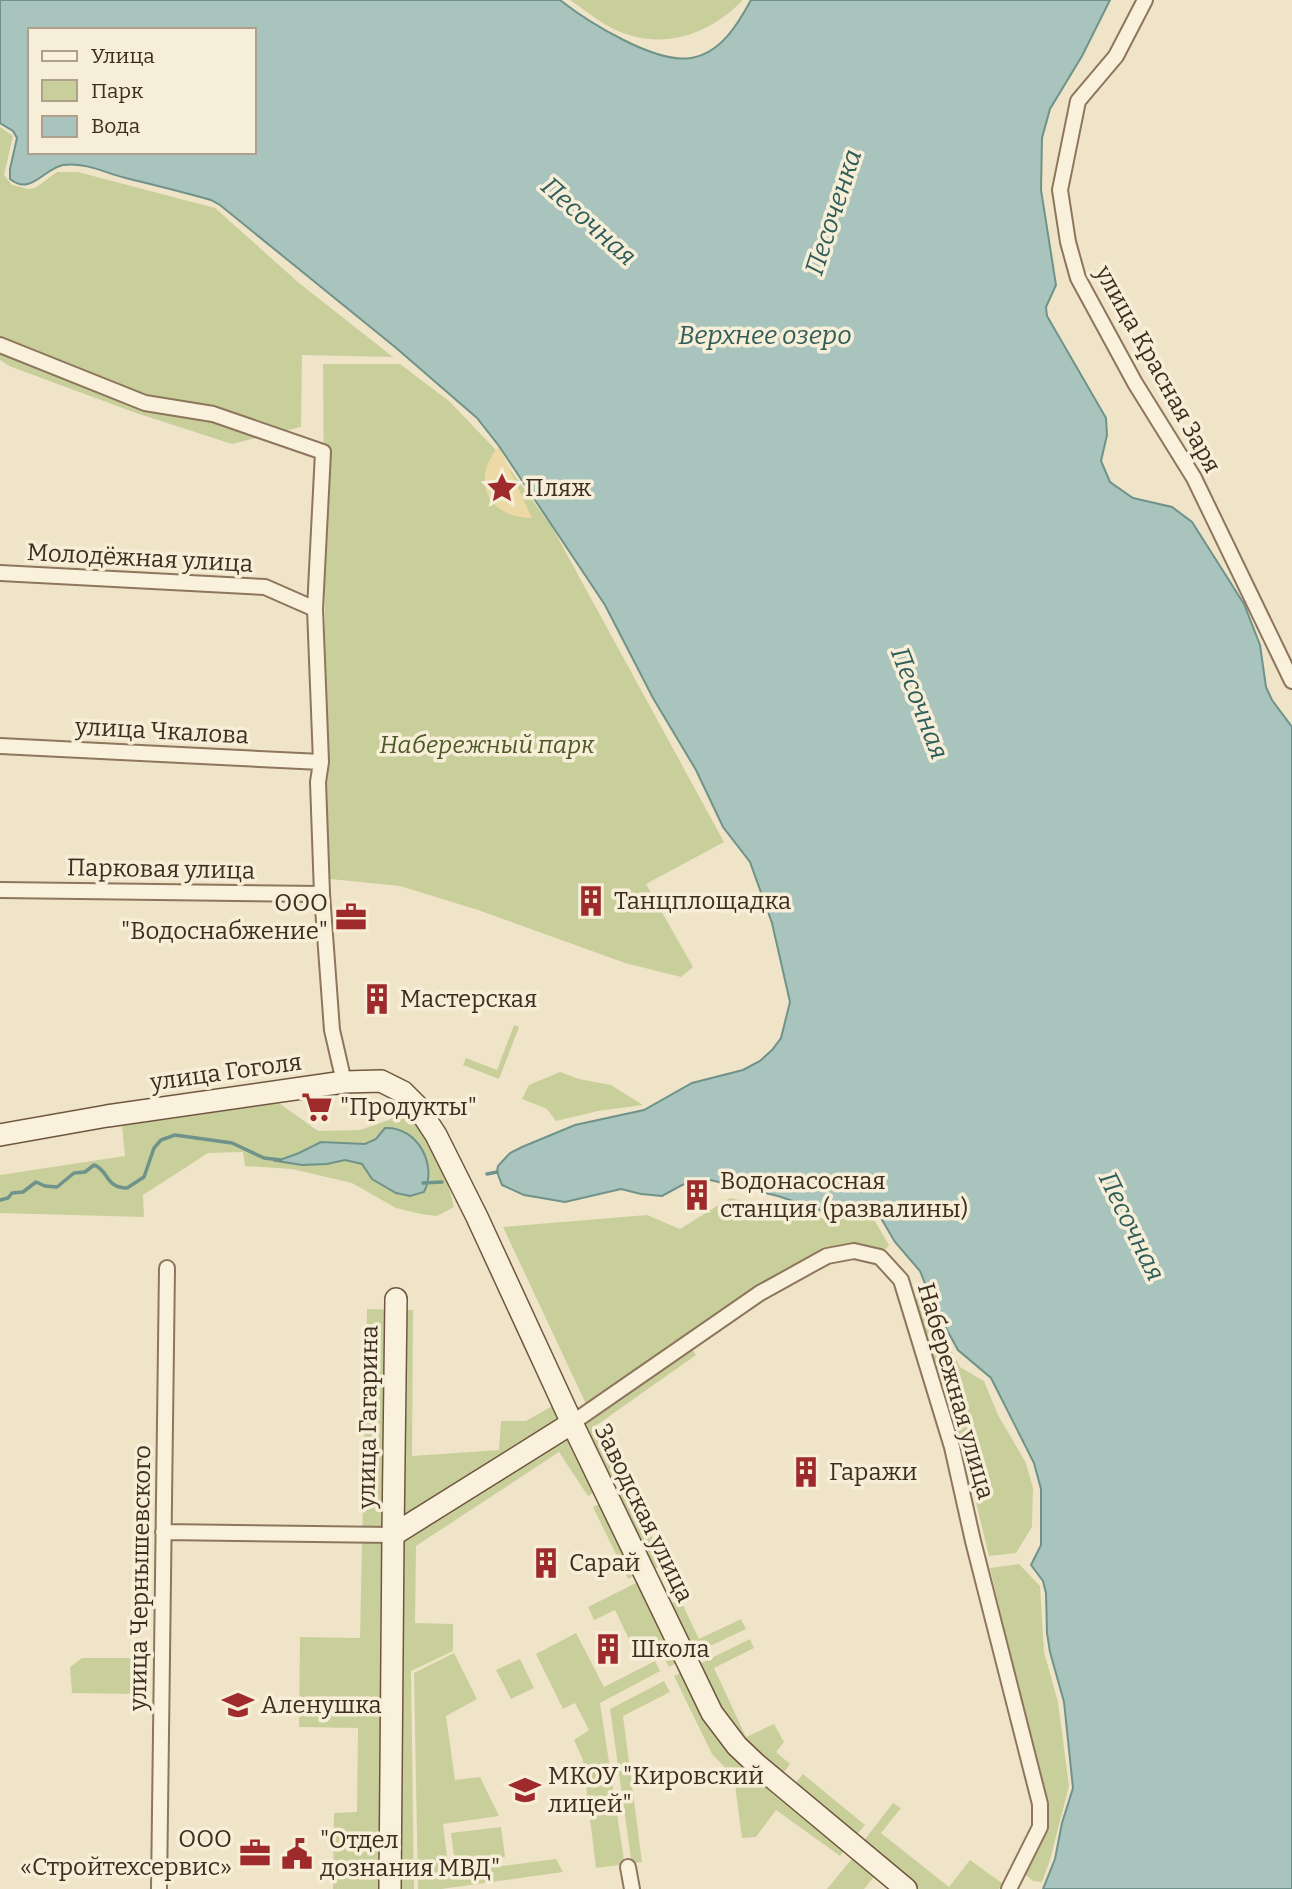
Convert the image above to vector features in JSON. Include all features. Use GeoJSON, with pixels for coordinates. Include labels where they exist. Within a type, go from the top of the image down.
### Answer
{"type":"FeatureCollection","features":[{"type":"Feature","properties":{"kind":"main road","name":"улица Гоголя"},"geometry":{"type":"LineString","coordinates":[[0,1135],[107,1116],[344,1082],[381,1081],[403,1091],[436,1135]]}},
{"type":"Feature","properties":{"kind":"main road","name":"Заводская улица"},"geometry":{"type":"LineString","coordinates":[[436,1135],[712,1713],[737,1746],[756,1765],[906,1889]]}},
{"type":"Feature","properties":{"kind":"main road","name":"улица Гагарина"},"geometry":{"type":"LineString","coordinates":[[390,1889],[396,1300]]}},
{"type":"Feature","properties":{"kind":"main road","name":"улица Гагарина"},"geometry":{"type":"LineString","coordinates":[[393,1535],[572,1423]]}},
{"type":"Feature","properties":{"kind":"street","name":"улица Красная Заря"},"geometry":{"type":"LineString","coordinates":[[1144,0],[1116,56],[1078,101],[1060,190],[1068,242],[1078,278],[1135,383],[1194,478],[1292,681]]}},
{"type":"Feature","properties":{"kind":"street"},"geometry":{"type":"LineString","coordinates":[[0,345],[145,402],[213,414],[323,452],[315,609],[321,762],[317,782],[332,1030],[344,1082]]}},
{"type":"Feature","properties":{"kind":"street","name":"Молодёжная улица"},"geometry":{"type":"LineString","coordinates":[[0,573],[265,587],[315,609]]}},
{"type":"Feature","properties":{"kind":"street","name":"улица Чкалова"},"geometry":{"type":"LineString","coordinates":[[0,746],[321,762]]}},
{"type":"Feature","properties":{"kind":"street","name":"Парковая улица"},"geometry":{"type":"LineString","coordinates":[[0,890],[322,894]]}},
{"type":"Feature","properties":{"kind":"street","name":"Набережная улица"},"geometry":{"type":"LineString","coordinates":[[572,1423],[760,1293],[827,1256],[854,1251],[880,1257],[901,1280],[952,1447],[973,1541],[1040,1804],[1040,1827],[1009,1889]]}},
{"type":"Feature","properties":{"kind":"street","name":"улица Чернышевского"},"geometry":{"type":"LineString","coordinates":[[159,1889],[167,1268]]}},
{"type":"Feature","properties":{"kind":"street"},"geometry":{"type":"LineString","coordinates":[[163,1532],[393,1535]]}},
{"type":"Feature","properties":{"kind":"street"},"geometry":{"type":"LineString","coordinates":[[628,1867],[632,1889]]}},
{"type":"Feature","properties":{"kind":"green space"},"geometry":{"type":"Polygon","coordinates":[[[570,0],[743,0],[713,24],[679,37],[661,39],[624,34],[570,0]]]}},
{"type":"Feature","properties":{"kind":"green space"},"geometry":{"type":"Polygon","coordinates":[[[0,127],[13,136],[4,175],[12,185],[35,188],[57,172],[78,172],[215,208],[299,283],[393,357],[302,355],[301,427],[232,444],[136,413],[9,366],[0,360],[0,127]]]}},
{"type":"Feature","properties":{"kind":"green space","name":"Набережный парк"},"geometry":{"type":"Polygon","coordinates":[[[323,364],[400,364],[449,401],[496,450],[552,527],[724,842],[646,884],[693,967],[681,977],[625,963],[478,910],[400,886],[330,879],[326,782],[323,364]]]}},
{"type":"Feature","properties":{"kind":"green space"},"geometry":{"type":"Polygon","coordinates":[[[514,1025],[519,1027],[499,1079],[463,1065],[466,1058],[497,1070],[514,1025]]]}},
{"type":"Feature","properties":{"kind":"green space"},"geometry":{"type":"Polygon","coordinates":[[[560,1072],[611,1085],[643,1105],[598,1111],[556,1121],[547,1109],[522,1099],[529,1085],[560,1072]]]}},
{"type":"Feature","properties":{"kind":"green space"},"geometry":{"type":"Polygon","coordinates":[[[279,1103],[318,1131],[360,1130],[389,1120],[392,1116],[403,1116],[412,1121],[421,1130],[436,1156],[454,1207],[437,1216],[396,1208],[352,1183],[292,1169],[245,1166],[243,1152],[208,1153],[143,1195],[144,1217],[0,1213],[0,1175],[125,1156],[122,1126],[279,1103]]]}},
{"type":"Feature","properties":{"kind":"green space"},"geometry":{"type":"Polygon","coordinates":[[[730,1198],[825,1219],[869,1211],[889,1245],[883,1252],[853,1245],[761,1285],[586,1404],[503,1227],[647,1215],[680,1229],[730,1198]]]}},
{"type":"Feature","properties":{"kind":"green space"},"geometry":{"type":"Polygon","coordinates":[[[917,1298],[923,1298],[960,1367],[984,1381],[998,1415],[1026,1463],[1033,1488],[1032,1527],[1016,1553],[989,1556],[962,1445],[914,1303],[917,1298]]]}},
{"type":"Feature","properties":{"kind":"green space"},"geometry":{"type":"Polygon","coordinates":[[[367,1309],[413,1310],[412,1456],[499,1450],[501,1421],[526,1421],[554,1405],[597,1491],[588,1496],[559,1452],[416,1546],[415,1623],[453,1624],[453,1651],[411,1671],[414,1889],[333,1889],[334,1813],[357,1812],[358,1728],[299,1727],[300,1637],[360,1638],[367,1309]]]}},
{"type":"Feature","properties":{"kind":"green space"},"geometry":{"type":"Polygon","coordinates":[[[691,1348],[696,1355],[594,1427],[624,1480],[610,1485],[579,1425],[691,1348]]]}},
{"type":"Feature","properties":{"kind":"green space"},"geometry":{"type":"Polygon","coordinates":[[[628,1489],[665,1564],[652,1570],[616,1495],[628,1489]]]}},
{"type":"Feature","properties":{"kind":"green space"},"geometry":{"type":"Polygon","coordinates":[[[604,1502],[638,1574],[628,1579],[593,1507],[604,1502]]]}},
{"type":"Feature","properties":{"kind":"green space"},"geometry":{"type":"Polygon","coordinates":[[[1019,1564],[1040,1586],[1044,1652],[1058,1702],[1069,1786],[1042,1882],[1033,1881],[1025,1874],[1044,1828],[1045,1803],[990,1568],[1019,1564]]]}},
{"type":"Feature","properties":{"kind":"green space"},"geometry":{"type":"Polygon","coordinates":[[[640,1581],[680,1661],[669,1667],[660,1650],[639,1660],[615,1610],[594,1620],[588,1607],[640,1581]]]}},
{"type":"Feature","properties":{"kind":"green space"},"geometry":{"type":"Polygon","coordinates":[[[680,1599],[699,1639],[741,1619],[746,1629],[691,1655],[668,1605],[680,1599]]]}},
{"type":"Feature","properties":{"kind":"green space"},"geometry":{"type":"Polygon","coordinates":[[[576,1633],[604,1687],[655,1661],[660,1671],[600,1703],[624,1860],[631,1859],[610,1709],[664,1681],[670,1692],[623,1716],[642,1862],[596,1868],[583,1760],[574,1740],[589,1730],[575,1703],[563,1709],[536,1654],[576,1633]]]}},
{"type":"Feature","properties":{"kind":"green space"},"geometry":{"type":"Polygon","coordinates":[[[750,1639],[754,1648],[714,1668],[746,1737],[774,1724],[784,1742],[776,1752],[790,1764],[781,1776],[742,1743],[695,1666],[750,1639]]]}},
{"type":"Feature","properties":{"kind":"green space"},"geometry":{"type":"Polygon","coordinates":[[[454,1653],[477,1699],[446,1716],[455,1780],[480,1777],[499,1816],[443,1824],[449,1873],[556,1859],[563,1872],[441,1889],[418,1889],[414,1673],[454,1653]]]}},
{"type":"Feature","properties":{"kind":"green space"},"geometry":{"type":"Polygon","coordinates":[[[82,1658],[141,1658],[147,1662],[148,1688],[135,1694],[72,1693],[70,1667],[82,1658]]]}},
{"type":"Feature","properties":{"kind":"green space"},"geometry":{"type":"Polygon","coordinates":[[[520,1659],[534,1688],[511,1699],[496,1670],[520,1659]]]}},
{"type":"Feature","properties":{"kind":"green space"},"geometry":{"type":"Polygon","coordinates":[[[684,1671],[707,1716],[848,1846],[840,1856],[776,1810],[756,1837],[742,1838],[734,1777],[712,1754],[674,1676],[684,1671]]]}},
{"type":"Feature","properties":{"kind":"green space"},"geometry":{"type":"Polygon","coordinates":[[[803,1774],[865,1825],[855,1837],[793,1786],[803,1774]]]}},
{"type":"Feature","properties":{"kind":"green space"},"geometry":{"type":"Polygon","coordinates":[[[893,1803],[901,1808],[881,1833],[949,1887],[970,1860],[1003,1884],[999,1889],[918,1889],[862,1843],[893,1803]]]}},
{"type":"Feature","properties":{"kind":"green space"},"geometry":{"type":"Polygon","coordinates":[[[501,1827],[505,1857],[455,1863],[451,1833],[501,1827]]]}},
{"type":"Feature","properties":{"kind":"green space"},"geometry":{"type":"Polygon","coordinates":[[[855,1855],[877,1873],[864,1889],[827,1889],[855,1855]]]}},
{"type":"Feature","properties":{"kind":"sand","name":"Пляж"},"geometry":{"type":"Polygon","coordinates":[[[499,446],[532,518],[504,511],[494,504],[488,494],[486,471],[499,446]]]}},
{"type":"Feature","properties":{"kind":"water","name":"Верхнее озеро"},"geometry":{"type":"Polygon","coordinates":[[[0,0],[560,0],[622,40],[659,55],[691,58],[720,44],[734,28],[751,0],[1110,0],[1082,56],[1050,109],[1042,138],[1041,190],[1056,285],[1046,307],[1047,316],[1106,418],[1107,435],[1101,461],[1110,482],[1133,498],[1172,507],[1192,522],[1244,604],[1260,645],[1266,687],[1292,727],[1292,1889],[1043,1889],[1055,1859],[1073,1788],[1064,1702],[1047,1633],[1046,1593],[1043,1581],[1031,1565],[1041,1545],[1041,1489],[1034,1463],[991,1378],[958,1350],[934,1306],[920,1271],[895,1242],[875,1208],[866,1206],[825,1212],[778,1196],[706,1179],[682,1185],[662,1196],[621,1189],[565,1202],[524,1195],[502,1185],[497,1172],[498,1166],[510,1153],[522,1147],[575,1125],[644,1110],[692,1083],[743,1070],[760,1061],[772,1050],[781,1038],[790,1002],[772,923],[750,862],[723,827],[696,770],[653,698],[605,605],[499,446],[477,418],[395,347],[220,205],[211,200],[95,168],[71,164],[56,167],[31,183],[17,183],[10,179],[17,138],[13,131],[0,123],[0,0]]]}},
{"type":"Feature","properties":{"kind":"water"},"geometry":{"type":"Polygon","coordinates":[[[385,1128],[407,1133],[422,1149],[428,1170],[424,1192],[410,1196],[396,1193],[372,1179],[362,1164],[345,1160],[302,1165],[277,1161],[321,1142],[365,1144],[376,1139],[385,1128]]]}},
{"type":"Feature","properties":{"kind":"waterway"},"geometry":{"type":"LineString","coordinates":[[0,1200],[8,1198],[12,1193],[23,1192],[36,1182],[57,1187],[74,1173],[85,1172],[94,1165],[115,1185],[127,1188],[144,1177],[154,1148],[161,1140],[175,1135],[232,1143],[264,1158],[281,1160]]}},
{"type":"Feature","properties":{"kind":"waterway"},"geometry":{"type":"LineString","coordinates":[[487,1174],[497,1172]]}},
{"type":"Feature","properties":{"kind":"waterway"},"geometry":{"type":"LineString","coordinates":[[423,1183],[442,1182]]}},
{"type":"Feature","properties":{"kind":"place","name":"Пляж"},"geometry":{"type":"Point","coordinates":[502,488]}},
{"type":"Feature","properties":{"kind":"place","name":"Танцплощадка"},"geometry":{"type":"Point","coordinates":[591,901]}},
{"type":"Feature","properties":{"kind":"place","name":"ООО \"Водоснабжение\""},"geometry":{"type":"Point","coordinates":[351,917]}},
{"type":"Feature","properties":{"kind":"place","name":"Мастерская"},"geometry":{"type":"Point","coordinates":[377,999]}},
{"type":"Feature","properties":{"kind":"place","name":"\"Продукты\""},"geometry":{"type":"Point","coordinates":[317,1107]}},
{"type":"Feature","properties":{"kind":"place","name":"Водонасосная станция (развалины)"},"geometry":{"type":"Point","coordinates":[697,1195]}},
{"type":"Feature","properties":{"kind":"place","name":"Гаражи"},"geometry":{"type":"Point","coordinates":[806,1472]}},
{"type":"Feature","properties":{"kind":"place","name":"Сарай"},"geometry":{"type":"Point","coordinates":[546,1563]}},
{"type":"Feature","properties":{"kind":"place","name":"Школа"},"geometry":{"type":"Point","coordinates":[608,1649]}},
{"type":"Feature","properties":{"kind":"place","name":"Аленушка"},"geometry":{"type":"Point","coordinates":[238,1705]}},
{"type":"Feature","properties":{"kind":"place","name":"МКОУ \"Кировский лицей\""},"geometry":{"type":"Point","coordinates":[525,1790]}},
{"type":"Feature","properties":{"kind":"place","name":"ООО «Стройтехсервис»"},"geometry":{"type":"Point","coordinates":[255,1853]}},
{"type":"Feature","properties":{"kind":"place","name":"\"Отдел дознания МВД\""},"geometry":{"type":"Point","coordinates":[297,1854]}},
{"type":"Feature","properties":{"kind":"water label","name":"Песоченка"},"geometry":{"type":"Point","coordinates":[833,212]}},
{"type":"Feature","properties":{"kind":"water label","name":"Песочная"},"geometry":{"type":"Point","coordinates":[589,221]}},
{"type":"Feature","properties":{"kind":"water label","name":"Песочная"},"geometry":{"type":"Point","coordinates":[920,703]}},
{"type":"Feature","properties":{"kind":"water label","name":"Песочная"},"geometry":{"type":"Point","coordinates":[1132,1226]}}]}
